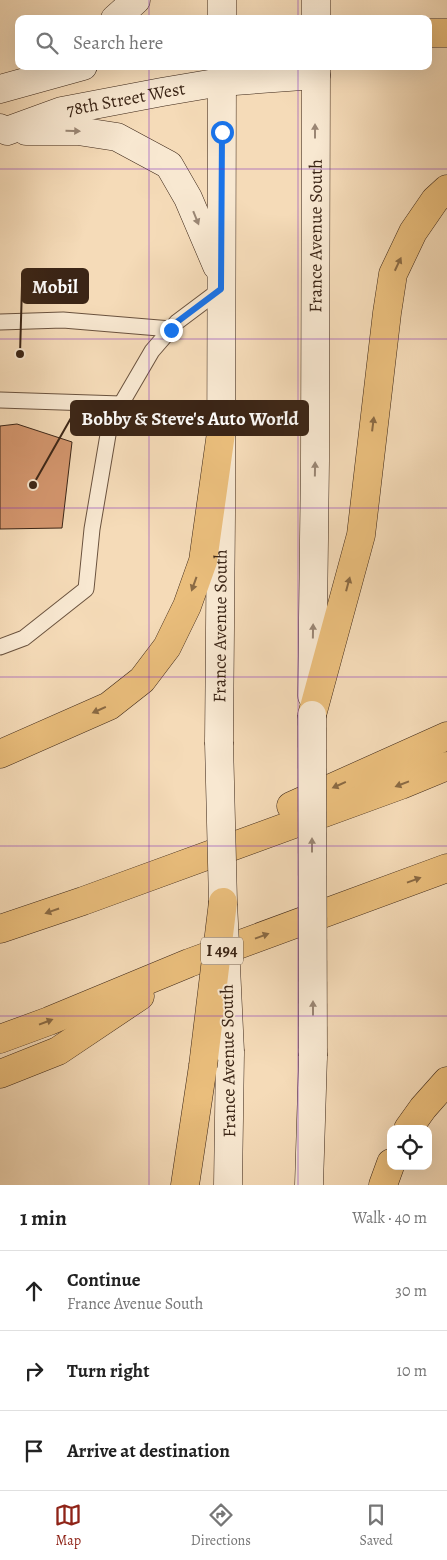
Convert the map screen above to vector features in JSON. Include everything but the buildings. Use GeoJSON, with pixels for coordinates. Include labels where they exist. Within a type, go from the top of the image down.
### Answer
{"type":"FeatureCollection","features":[{"type":"Feature","properties":{"kind":"highway"},"geometry":{"type":"LineString","coordinates":[[432,33],[447,33]]}},
{"type":"Feature","properties":{"kind":"highway"},"geometry":{"type":"LineString","coordinates":[[312,715],[361,535],[393,274],[413,232],[436,200],[447,189]]}},
{"type":"Feature","properties":{"kind":"highway"},"geometry":{"type":"LineString","coordinates":[[0,754],[109,706],[142,680],[167,647],[187,606],[203,561],[221,433]]}},
{"type":"Feature","properties":{"kind":"highway"},"geometry":{"type":"LineString","coordinates":[[82,901],[447,736]]}},
{"type":"Feature","properties":{"kind":"highway"},"geometry":{"type":"LineString","coordinates":[[0,929],[401,785],[447,766]]}},
{"type":"Feature","properties":{"kind":"highway","name":"I 494"},"geometry":{"type":"LineString","coordinates":[[0,1039],[49,1021],[189,963],[447,868]]}},
{"type":"Feature","properties":{"kind":"highway"},"geometry":{"type":"LineString","coordinates":[[185,1185],[203,1066],[223,902]]}},
{"type":"Feature","properties":{"kind":"highway"},"geometry":{"type":"LineString","coordinates":[[0,1074],[58,1050],[189,963]]}},
{"type":"Feature","properties":{"kind":"highway"},"geometry":{"type":"LineString","coordinates":[[411,1125],[447,1081]]}},
{"type":"Feature","properties":{"kind":"highway"},"geometry":{"type":"LineString","coordinates":[[383,1185],[388,1170]]}},
{"type":"Feature","properties":{"kind":"main road"},"geometry":{"type":"LineString","coordinates":[[119,15],[136,0]]}},
{"type":"Feature","properties":{"kind":"main road"},"geometry":{"type":"LineString","coordinates":[[222,0],[222,15]]}},
{"type":"Feature","properties":{"kind":"main road"},"geometry":{"type":"LineString","coordinates":[[316,0],[316,15]]}},
{"type":"Feature","properties":{"kind":"main road"},"geometry":{"type":"LineString","coordinates":[[0,89],[34,70]]}},
{"type":"Feature","properties":{"kind":"main road"},"geometry":{"type":"LineString","coordinates":[[0,89],[69,70]]}},
{"type":"Feature","properties":{"kind":"main road","name":"78th Street West"},"geometry":{"type":"LineString","coordinates":[[4,129],[62,111],[162,92],[222,74],[316,71]]}},
{"type":"Feature","properties":{"kind":"main road","name":"France Avenue South"},"geometry":{"type":"LineString","coordinates":[[310,1185],[313,1056],[312,715],[316,71]]}},
{"type":"Feature","properties":{"kind":"main road","name":"France Avenue South"},"geometry":{"type":"LineString","coordinates":[[222,74],[219,742],[223,902],[230,1052],[228,1185]]}},
{"type":"Feature","properties":{"kind":"main road"},"geometry":{"type":"LineString","coordinates":[[4,129],[78,130],[117,137],[169,165],[188,198],[221,282]]}},
{"type":"Feature","properties":{"kind":"lane"},"geometry":{"type":"LineString","coordinates":[[0,647],[24,638],[86,589],[92,529],[110,422],[152,351],[177,322],[221,282]]}},
{"type":"Feature","properties":{"kind":"lane"},"geometry":{"type":"LineString","coordinates":[[0,322],[62,320],[171,330]]}},
{"type":"Feature","properties":{"kind":"lane"},"geometry":{"type":"LineString","coordinates":[[0,400],[121,404]]}},
{"type":"Feature","properties":{"kind":"place","name":"Mobil"},"geometry":{"type":"Point","coordinates":[20,354]}},
{"type":"Feature","properties":{"kind":"place","name":"Bobby & Steve's Auto World"},"geometry":{"type":"Point","coordinates":[33,485]}},
{"type":"Feature","properties":{"kind":"route"},"geometry":{"type":"LineString","coordinates":[[171,330],[177,322],[221,289],[222,132]]}}]}
